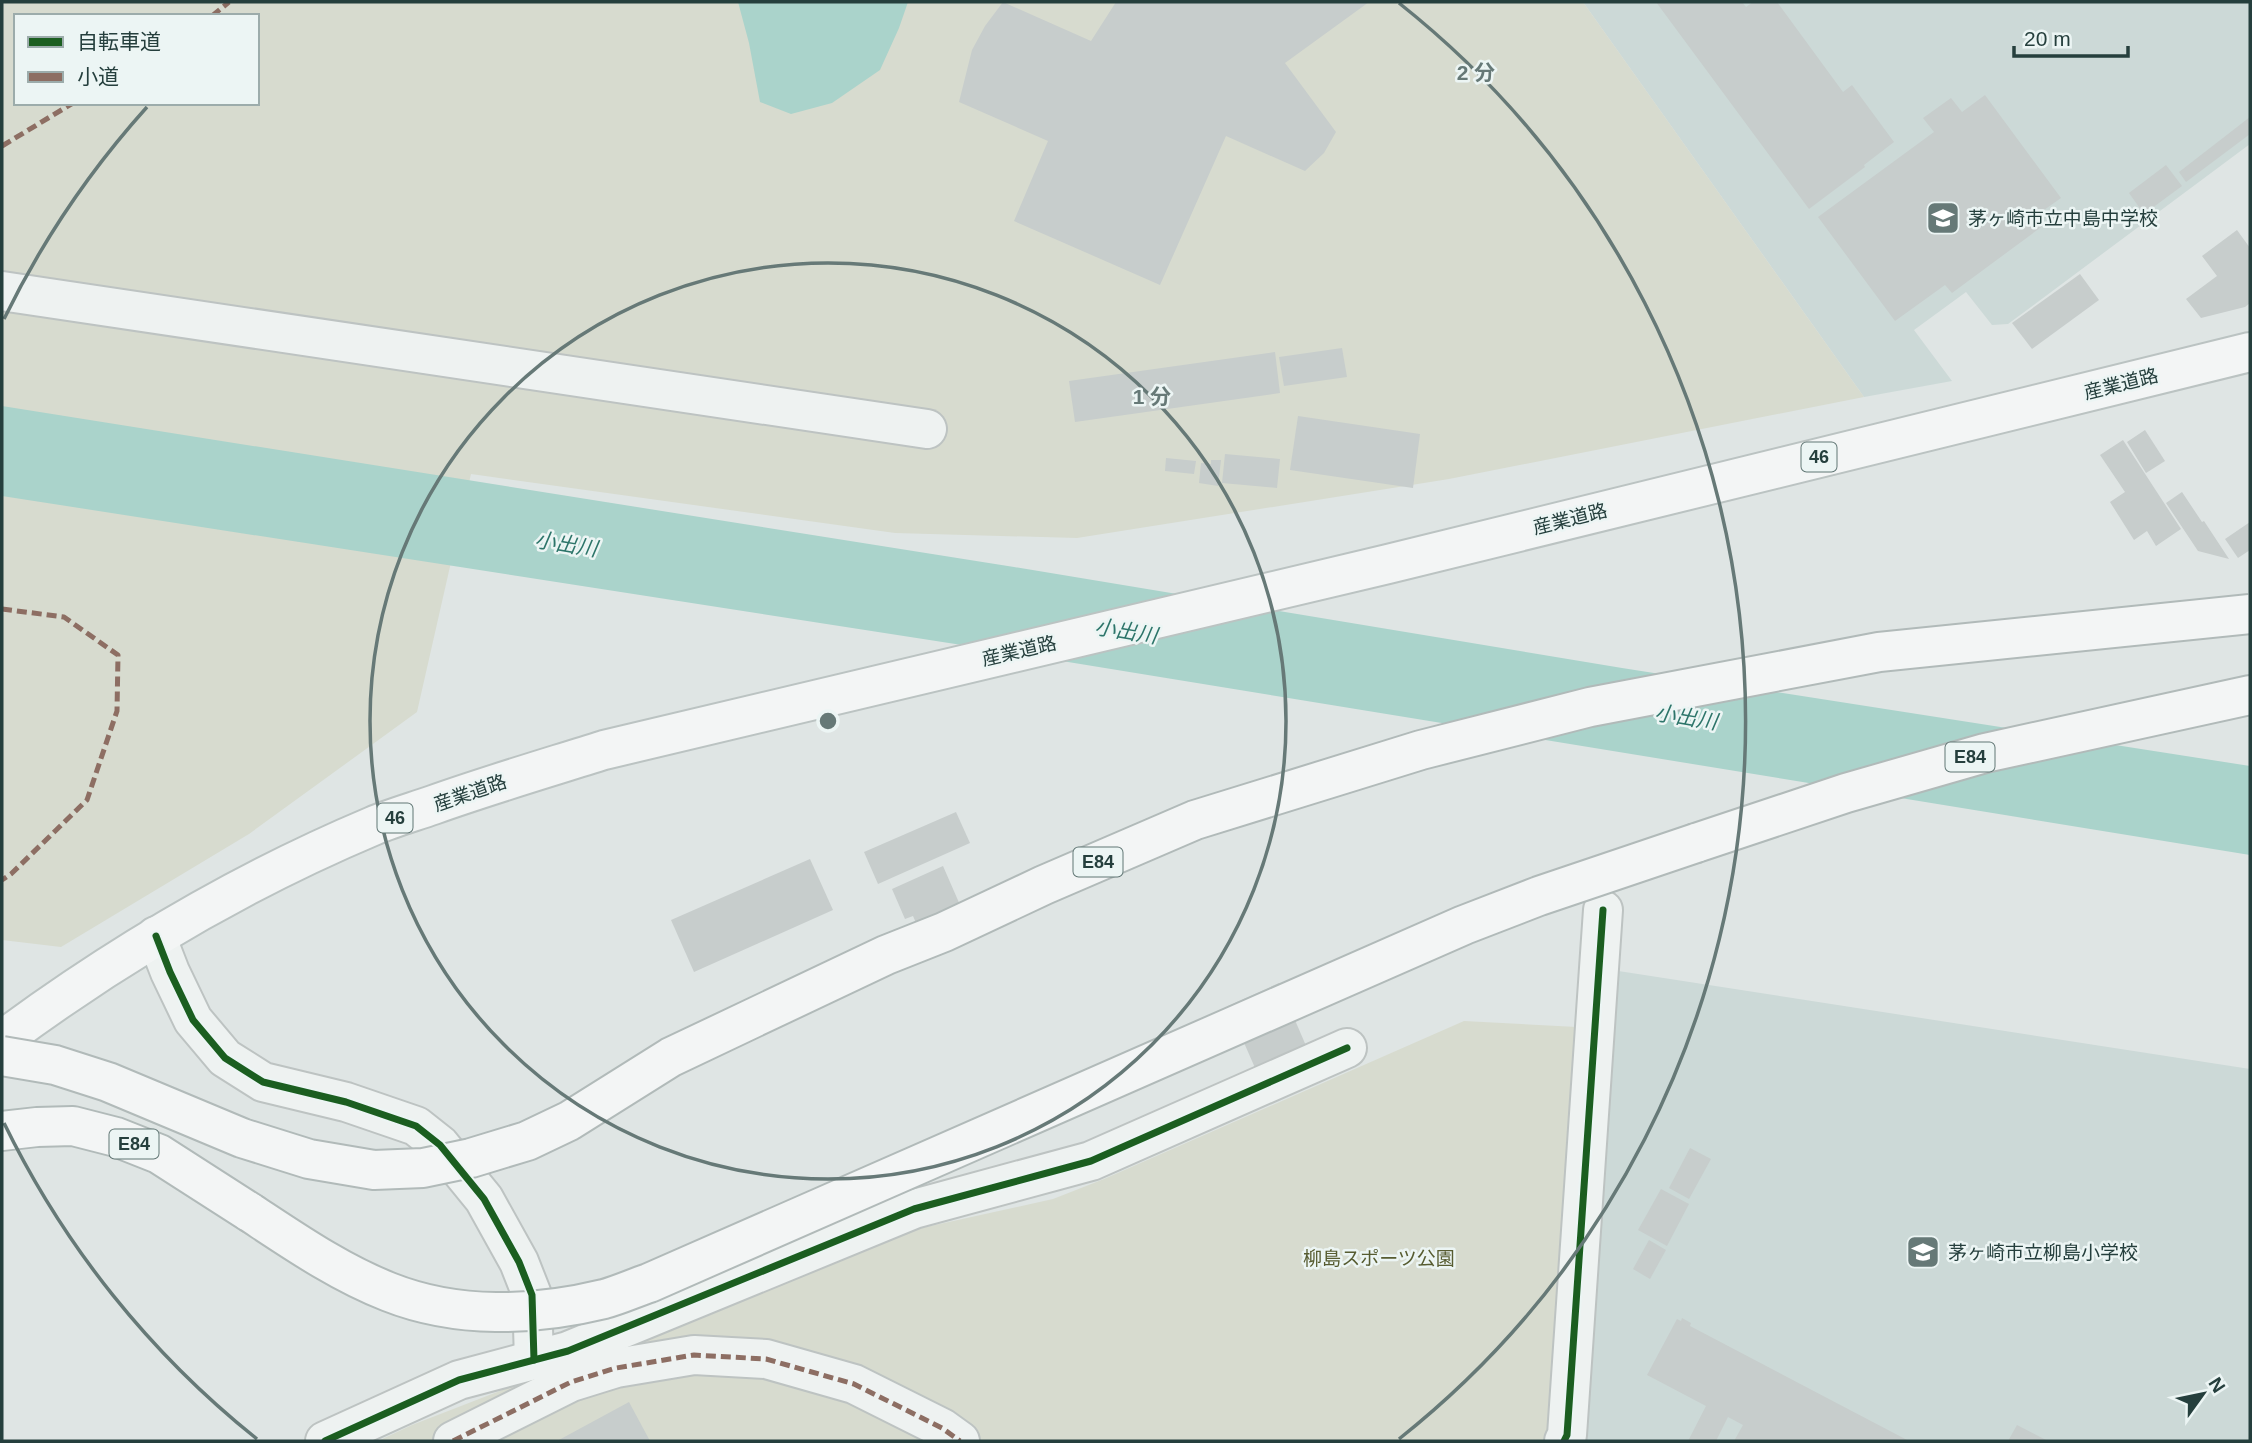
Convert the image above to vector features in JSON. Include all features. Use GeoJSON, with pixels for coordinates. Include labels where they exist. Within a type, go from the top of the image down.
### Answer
{"type":"FeatureCollection","features":[{"type":"Feature","properties":{"kind":"main road","name":"産業道路"},"geometry":{"type":"LineString","coordinates":[[2,1040],[54,1001],[156,936],[263,876],[374,826],[489,785],[604,750],[1388,565],[2250,352]]}},
{"type":"Feature","properties":{"kind":"main road","name":"E84"},"geometry":{"type":"LineString","coordinates":[[2,1056],[55,1065],[108,1082],[242,1138],[309,1158],[374,1170],[423,1168],[471,1158],[527,1140],[569,1121],[684,1051],[886,955],[944,932],[1183,825],[1420,750],[1590,706],[1879,652],[2250,614]]}},
{"type":"Feature","properties":{"kind":"main road","name":"E84"},"geometry":{"type":"LineString","coordinates":[[2,1132],[73,1126],[116,1137],[159,1154],[349,1273],[390,1292],[429,1305],[507,1313],[558,1308],[607,1299],[649,1283],[960,1144],[1464,925],[1539,896],[1846,793],[1984,753],[2250,695]]}},
{"type":"Feature","properties":{"kind":"street"},"geometry":{"type":"LineString","coordinates":[[2,291],[927,429]]}},
{"type":"Feature","properties":{"kind":"street"},"geometry":{"type":"LineString","coordinates":[[1564,1441],[1567,1435],[1602,910]]}},
{"type":"Feature","properties":{"kind":"street"},"geometry":{"type":"LineString","coordinates":[[156,936],[193,1020],[225,1058],[263,1082],[346,1102],[416,1126],[440,1145],[484,1199],[519,1262],[531,1295],[534,1360]]}},
{"type":"Feature","properties":{"kind":"street"},"geometry":{"type":"LineString","coordinates":[[325,1441],[459,1380],[568,1352],[915,1209],[1091,1161],[1347,1048]]}},
{"type":"Feature","properties":{"kind":"street"},"geometry":{"type":"LineString","coordinates":[[453,1441],[571,1382],[616,1368],[694,1355],[766,1359],[854,1384],[942,1428],[960,1441]]}},
{"type":"Feature","properties":{"kind":"shaded area","name":"茅ヶ崎市立中島中学校"},"geometry":{"type":"Polygon","coordinates":[[[1583,2],[2250,2],[2250,144],[2008,324],[1992,325],[1966,292],[1914,330],[1952,381],[1864,397],[1583,2]]]}},
{"type":"Feature","properties":{"kind":"shaded area","name":"茅ヶ崎市立柳島小学校"},"geometry":{"type":"Polygon","coordinates":[[[1612,970],[2250,1069],[2250,1441],[1582,1441],[1612,970]]]}},
{"type":"Feature","properties":{"kind":"green space"},"geometry":{"type":"Polygon","coordinates":[[[2,2],[1583,2],[1864,397],[1449,479],[1077,538],[895,533],[471,474],[417,712],[249,834],[61,947],[2,940],[2,2]]]}},
{"type":"Feature","properties":{"kind":"green space","name":"柳島スポーツ公園"},"geometry":{"type":"Polygon","coordinates":[[[1464,1021],[1577,1027],[1549,1441],[378,1441],[412,1425],[917,1229],[1053,1199],[1464,1021]]]}},
{"type":"Feature","properties":{"kind":"water"},"geometry":{"type":"Polygon","coordinates":[[[738,2],[908,2],[880,70],[832,103],[791,114],[760,102],[738,2]]]}},
{"type":"Feature","properties":{"kind":"water","name":"小出川"},"geometry":{"type":"Polygon","coordinates":[[[2,406],[1014,567],[1622,668],[2250,766],[2250,855],[994,650],[2,496],[2,406]]]}},
{"type":"Feature","properties":{"kind":"building"},"geometry":{"type":"Polygon","coordinates":[[[1003,2],[1091,41],[1116,2],[1369,2],[1285,63],[1336,132],[1324,153],[1305,171],[1226,136],[1160,285],[1014,221],[1048,141],[959,102],[972,50],[985,26],[1003,2]]]}},
{"type":"Feature","properties":{"kind":"building"},"geometry":{"type":"Polygon","coordinates":[[[1656,2],[1742,2],[1746,7],[1753,2],[1777,2],[1843,92],[1852,85],[1894,142],[1809,209],[1656,2]]]}},
{"type":"Feature","properties":{"kind":"building"},"geometry":{"type":"Polygon","coordinates":[[[1985,95],[2061,198],[2037,215],[2044,225],[1952,293],[1945,285],[1895,321],[1818,217],[1934,132],[1923,118],[1951,98],[1962,112],[1985,95]]]}},
{"type":"Feature","properties":{"kind":"building"},"geometry":{"type":"Polygon","coordinates":[[[2250,117],[2250,134],[2186,182],[2179,172],[2250,117]]]}},
{"type":"Feature","properties":{"kind":"building"},"geometry":{"type":"Polygon","coordinates":[[[2166,165],[2182,186],[2144,214],[2129,193],[2166,165]]]}},
{"type":"Feature","properties":{"kind":"building"},"geometry":{"type":"Polygon","coordinates":[[[2237,230],[2250,248],[2250,303],[2245,307],[2201,318],[2186,299],[2217,276],[2202,256],[2237,230]]]}},
{"type":"Feature","properties":{"kind":"building"},"geometry":{"type":"Polygon","coordinates":[[[2080,274],[2099,300],[2032,349],[2012,323],[2080,274]]]}},
{"type":"Feature","properties":{"kind":"building"},"geometry":{"type":"Polygon","coordinates":[[[1342,348],[1347,377],[1284,386],[1279,357],[1342,348]]]}},
{"type":"Feature","properties":{"kind":"building"},"geometry":{"type":"Polygon","coordinates":[[[1275,352],[1280,393],[1075,422],[1069,381],[1275,352]]]}},
{"type":"Feature","properties":{"kind":"building"},"geometry":{"type":"Polygon","coordinates":[[[1298,416],[1420,434],[1413,488],[1290,470],[1298,416]]]}},
{"type":"Feature","properties":{"kind":"building"},"geometry":{"type":"Polygon","coordinates":[[[2145,430],[2165,461],[2146,473],[2127,442],[2145,430]]]}},
{"type":"Feature","properties":{"kind":"building"},"geometry":{"type":"Polygon","coordinates":[[[2123,440],[2181,529],[2156,546],[2147,531],[2134,540],[2110,502],[2125,492],[2100,455],[2123,440]]]}},
{"type":"Feature","properties":{"kind":"building"},"geometry":{"type":"Polygon","coordinates":[[[1225,454],[1280,459],[1277,488],[1222,483],[1225,454]]]}},
{"type":"Feature","properties":{"kind":"building"},"geometry":{"type":"Polygon","coordinates":[[[1166,458],[1196,461],[1194,474],[1165,471],[1166,458]]]}},
{"type":"Feature","properties":{"kind":"building"},"geometry":{"type":"Polygon","coordinates":[[[1211,460],[1221,460],[1218,486],[1199,483],[1201,463],[1211,464],[1211,460]]]}},
{"type":"Feature","properties":{"kind":"building"},"geometry":{"type":"Polygon","coordinates":[[[2182,492],[2229,559],[2198,551],[2166,503],[2182,492]]]}},
{"type":"Feature","properties":{"kind":"building"},"geometry":{"type":"Polygon","coordinates":[[[2250,522],[2250,550],[2238,558],[2225,539],[2250,522]]]}},
{"type":"Feature","properties":{"kind":"building"},"geometry":{"type":"Polygon","coordinates":[[[956,812],[970,843],[878,884],[864,852],[956,812]]]}},
{"type":"Feature","properties":{"kind":"building"},"geometry":{"type":"Polygon","coordinates":[[[810,859],[833,910],[694,972],[671,920],[810,859]]]}},
{"type":"Feature","properties":{"kind":"building"},"geometry":{"type":"Polygon","coordinates":[[[943,866],[974,937],[920,932],[913,916],[905,919],[892,889],[943,866]]]}},
{"type":"Feature","properties":{"kind":"building"},"geometry":{"type":"Polygon","coordinates":[[[1279,983],[1310,1055],[1259,1077],[1228,1006],[1279,983]]]}},
{"type":"Feature","properties":{"kind":"building"},"geometry":{"type":"Polygon","coordinates":[[[1690,1148],[1711,1159],[1689,1199],[1669,1188],[1690,1148]]]}},
{"type":"Feature","properties":{"kind":"building"},"geometry":{"type":"Polygon","coordinates":[[[1661,1189],[1689,1204],[1667,1246],[1638,1230],[1661,1189]]]}},
{"type":"Feature","properties":{"kind":"building"},"geometry":{"type":"Polygon","coordinates":[[[1649,1240],[1666,1250],[1650,1279],[1633,1269],[1649,1240]]]}},
{"type":"Feature","properties":{"kind":"building"},"geometry":{"type":"Polygon","coordinates":[[[1682,1318],[1691,1323],[1690,1326],[1909,1441],[1734,1441],[1743,1425],[1728,1417],[1716,1441],[1688,1441],[1706,1406],[1647,1375],[1677,1319],[1681,1321],[1682,1318]]]}},
{"type":"Feature","properties":{"kind":"building"},"geometry":{"type":"Polygon","coordinates":[[[629,1402],[650,1441],[557,1441],[629,1402]]]}},
{"type":"Feature","properties":{"kind":"building"},"geometry":{"type":"Polygon","coordinates":[[[2017,1425],[2048,1441],[2008,1441],[2017,1425]]]}},
{"type":"Feature","properties":{"kind":"marked path"},"geometry":{"type":"LineString","coordinates":[[214,14],[229,2]]}},
{"type":"Feature","properties":{"kind":"marked path"},"geometry":{"type":"LineString","coordinates":[[2,146],[70,105]]}},
{"type":"Feature","properties":{"kind":"marked path"},"geometry":{"type":"LineString","coordinates":[[2,609],[64,617],[118,655],[117,711],[87,800],[2,880]]}},
{"type":"Feature","properties":{"kind":"marked path"},"geometry":{"type":"LineString","coordinates":[[453,1441],[571,1382],[616,1368],[694,1355],[766,1359],[854,1384],[942,1428],[960,1441]]}},
{"type":"Feature","properties":{"kind":"cycle path"},"geometry":{"type":"LineString","coordinates":[[1564,1441],[1567,1435],[1603,910]]}},
{"type":"Feature","properties":{"kind":"cycle path"},"geometry":{"type":"LineString","coordinates":[[156,936],[193,1020],[225,1058],[263,1082],[346,1102],[416,1126],[440,1145],[484,1199],[519,1262],[532,1295],[534,1360]]}},
{"type":"Feature","properties":{"kind":"cycle path"},"geometry":{"type":"LineString","coordinates":[[325,1441],[459,1380],[568,1351],[914,1209],[1091,1161],[1347,1048]]}},
{"type":"Feature","properties":{"kind":"place","name":"茅ヶ崎市立中島中学校"},"geometry":{"type":"Point","coordinates":[1943,218]}},
{"type":"Feature","properties":{"kind":"place","name":"茅ヶ崎市立柳島小学校"},"geometry":{"type":"Point","coordinates":[1923,1252]}}]}
